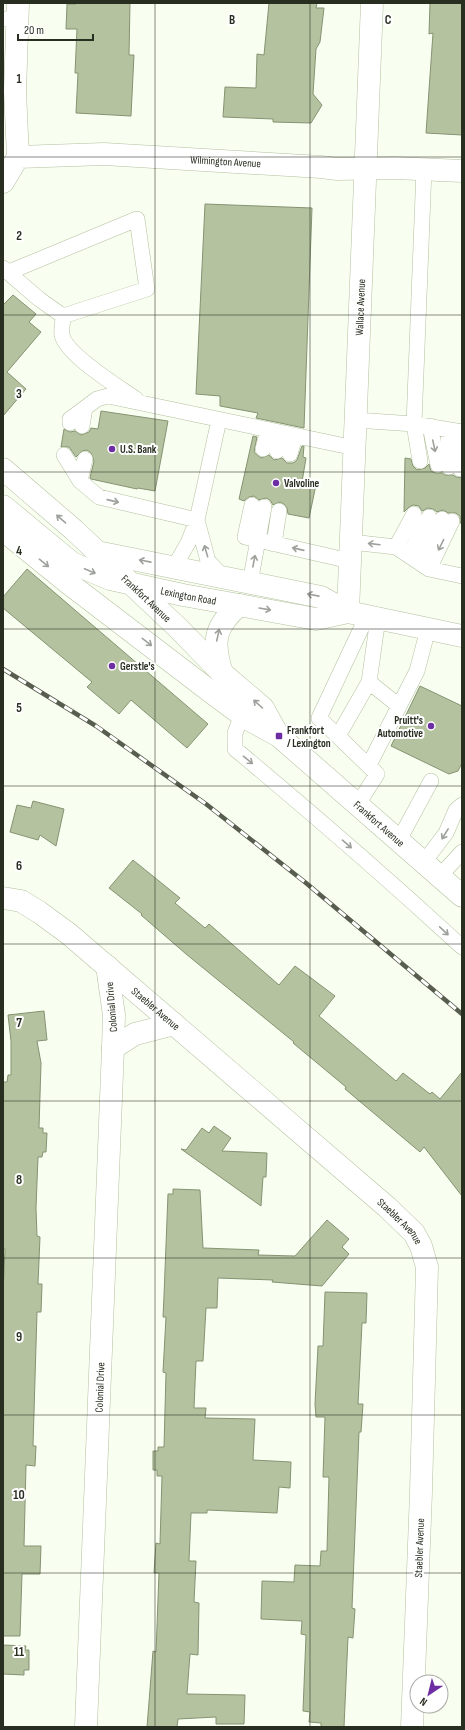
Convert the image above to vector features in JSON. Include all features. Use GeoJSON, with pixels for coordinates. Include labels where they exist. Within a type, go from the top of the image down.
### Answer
{"type":"FeatureCollection","features":[{"type":"Feature","properties":{"kind":"street","name":"Wallace Avenue"},"geometry":{"type":"LineString","coordinates":[[364,615],[350,551],[372,3]]}},
{"type":"Feature","properties":{"kind":"street"},"geometry":{"type":"LineString","coordinates":[[3,182],[18,157],[13,14]]}},
{"type":"Feature","properties":{"kind":"street","name":"Wilmington Avenue"},"geometry":{"type":"LineString","coordinates":[[18,157],[104,154],[321,166],[337,169],[462,170]]}},
{"type":"Feature","properties":{"kind":"street","name":"Frankfort Avenue"},"geometry":{"type":"LineString","coordinates":[[3,469],[131,583],[222,673],[263,708],[279,736]]}},
{"type":"Feature","properties":{"kind":"street","name":"Lexington Road"},"geometry":{"type":"LineString","coordinates":[[3,506],[72,563],[100,576],[239,605],[316,619],[364,615]]}},
{"type":"Feature","properties":{"kind":"street","name":"Frankfort Avenue"},"geometry":{"type":"LineString","coordinates":[[3,530],[68,582],[242,715],[279,736],[462,896]]}},
{"type":"Feature","properties":{"kind":"street","name":"Lexington Road"},"geometry":{"type":"LineString","coordinates":[[97,552],[321,597],[364,615],[462,636]]}},
{"type":"Feature","properties":{"kind":"street"},"geometry":{"type":"LineString","coordinates":[[222,673],[216,650],[217,637],[220,627],[227,616],[239,605]]}},
{"type":"Feature","properties":{"kind":"street","name":"Staebler Avenue"},"geometry":{"type":"LineString","coordinates":[[3,898],[21,901],[69,934],[387,1207],[414,1233],[421,1246],[427,1267],[421,1492],[412,1727]]}},
{"type":"Feature","properties":{"kind":"street","name":"Colonial Drive"},"geometry":{"type":"LineString","coordinates":[[86,1727],[114,1015],[107,966]]}},
{"type":"Feature","properties":{"kind":"street","name":"Colonial Drive"},"geometry":{"type":"LineString","coordinates":[[113,1048],[135,1034],[174,1024]]}},
{"type":"Feature","properties":{"kind":"lane"},"geometry":{"type":"LineString","coordinates":[[420,461],[414,424],[424,169]]}},
{"type":"Feature","properties":{"kind":"lane"},"geometry":{"type":"LineString","coordinates":[[137,219],[147,289],[63,316],[39,300],[6,270],[137,219]]}},
{"type":"Feature","properties":{"kind":"lane"},"geometry":{"type":"LineString","coordinates":[[63,316],[62,334],[68,346],[91,367],[142,403]]}},
{"type":"Feature","properties":{"kind":"lane"},"geometry":{"type":"LineString","coordinates":[[91,403],[81,426],[70,419],[91,403],[108,396],[354,448]]}},
{"type":"Feature","properties":{"kind":"lane"},"geometry":{"type":"LineString","coordinates":[[174,568],[188,543],[197,520],[219,420]]}},
{"type":"Feature","properties":{"kind":"lane"},"geometry":{"type":"LineString","coordinates":[[356,420],[414,424],[430,426],[457,431],[449,467],[430,426]]}},
{"type":"Feature","properties":{"kind":"lane"},"geometry":{"type":"LineString","coordinates":[[282,433],[277,451],[282,433]]}},
{"type":"Feature","properties":{"kind":"lane"},"geometry":{"type":"LineString","coordinates":[[80,481],[75,457],[80,481],[99,497],[197,520]]}},
{"type":"Feature","properties":{"kind":"lane"},"geometry":{"type":"LineString","coordinates":[[258,506],[245,537],[274,544],[413,558],[462,576]]}},
{"type":"Feature","properties":{"kind":"lane"},"geometry":{"type":"LineString","coordinates":[[274,544],[279,511]]}},
{"type":"Feature","properties":{"kind":"lane"},"geometry":{"type":"LineString","coordinates":[[413,558],[414,514]]}},
{"type":"Feature","properties":{"kind":"lane"},"geometry":{"type":"LineString","coordinates":[[413,558],[441,519],[413,558]]}},
{"type":"Feature","properties":{"kind":"lane"},"geometry":{"type":"LineString","coordinates":[[197,520],[208,562],[223,577]]}},
{"type":"Feature","properties":{"kind":"lane"},"geometry":{"type":"LineString","coordinates":[[250,583],[258,539]]}},
{"type":"Feature","properties":{"kind":"lane"},"geometry":{"type":"LineString","coordinates":[[338,736],[369,682],[364,615]]}},
{"type":"Feature","properties":{"kind":"lane"},"geometry":{"type":"LineString","coordinates":[[358,804],[378,774],[319,718],[364,615]]}},
{"type":"Feature","properties":{"kind":"lane"},"geometry":{"type":"LineString","coordinates":[[369,765],[417,671],[428,629]]}},
{"type":"Feature","properties":{"kind":"lane"},"geometry":{"type":"LineString","coordinates":[[369,682],[399,706]]}},
{"type":"Feature","properties":{"kind":"lane"},"geometry":{"type":"LineString","coordinates":[[242,715],[234,733],[235,749],[298,800],[404,893],[462,947]]}},
{"type":"Feature","properties":{"kind":"lane"},"geometry":{"type":"LineString","coordinates":[[399,840],[431,781]]}},
{"type":"Feature","properties":{"kind":"lane"},"geometry":{"type":"LineString","coordinates":[[424,862],[446,833],[456,810],[462,805]]}},
{"type":"Feature","properties":{"kind":"lane"},"geometry":{"type":"LineString","coordinates":[[440,876],[462,852]]}},
{"type":"Feature","properties":{"kind":"building"},"geometry":{"type":"Polygon","coordinates":[[[130,3],[129,55],[134,55],[131,116],[76,113],[78,73],[75,73],[77,29],[66,29],[67,4],[130,3]]]}},
{"type":"Feature","properties":{"kind":"building"},"geometry":{"type":"Polygon","coordinates":[[[269,3],[317,3],[316,8],[324,8],[320,42],[316,49],[313,94],[322,105],[311,123],[273,122],[273,119],[223,117],[225,87],[256,88],[257,54],[264,55],[269,3]]]}},
{"type":"Feature","properties":{"kind":"building"},"geometry":{"type":"Polygon","coordinates":[[[430,3],[462,3],[462,135],[426,133],[433,33],[429,34],[430,3]]]}},
{"type":"Feature","properties":{"kind":"building"},"geometry":{"type":"Polygon","coordinates":[[[205,204],[312,208],[304,428],[256,418],[258,413],[220,406],[220,396],[196,394],[205,204]]]}},
{"type":"Feature","properties":{"kind":"building"},"geometry":{"type":"Polygon","coordinates":[[[13,295],[36,314],[29,322],[41,332],[7,372],[26,389],[3,416],[3,305],[13,295]]]}},
{"type":"Feature","properties":{"kind":"building","name":"U.S. Bank"},"geometry":{"type":"Polygon","coordinates":[[[101,411],[168,421],[155,491],[137,489],[91,479],[94,461],[91,453],[87,450],[82,451],[76,457],[69,447],[61,447],[64,429],[70,432],[75,431],[81,435],[89,432],[91,428],[98,429],[101,411]]]}},
{"type":"Feature","properties":{"kind":"building","name":"Valvoline"},"geometry":{"type":"Polygon","coordinates":[[[253,436],[257,437],[254,452],[261,458],[269,455],[274,460],[282,458],[287,463],[293,463],[297,460],[302,446],[304,446],[303,457],[306,458],[302,482],[316,485],[309,518],[288,514],[287,508],[284,504],[280,502],[273,505],[270,500],[266,498],[259,500],[254,496],[249,497],[244,501],[239,499],[253,436]]]}},
{"type":"Feature","properties":{"kind":"building"},"geometry":{"type":"Polygon","coordinates":[[[405,458],[411,459],[413,466],[417,470],[425,468],[429,464],[431,471],[435,473],[453,475],[462,478],[462,523],[460,523],[460,516],[456,513],[448,513],[443,510],[437,512],[428,508],[422,511],[419,506],[413,505],[404,512],[405,458]]]}},
{"type":"Feature","properties":{"kind":"building"},"geometry":{"type":"Polygon","coordinates":[[[27,569],[208,724],[187,748],[131,700],[119,714],[87,687],[92,682],[3,608],[3,597],[27,569]]]}},
{"type":"Feature","properties":{"kind":"building","name":"Pruitt's Automotive"},"geometry":{"type":"Polygon","coordinates":[[[420,686],[462,706],[462,763],[458,771],[449,774],[391,746],[420,686]]]}},
{"type":"Feature","properties":{"kind":"building"},"geometry":{"type":"Polygon","coordinates":[[[33,801],[64,809],[56,846],[40,835],[38,840],[10,832],[17,805],[31,808],[33,801]]]}},
{"type":"Feature","properties":{"kind":"building"},"geometry":{"type":"Polygon","coordinates":[[[133,860],[180,898],[175,903],[205,928],[209,924],[279,985],[295,966],[335,996],[319,1016],[396,1081],[403,1073],[430,1094],[432,1092],[440,1099],[462,1072],[462,1196],[424,1147],[420,1152],[345,1089],[346,1087],[293,1043],[294,1042],[186,954],[141,915],[142,914],[109,888],[133,860]]]}},
{"type":"Feature","properties":{"kind":"building"},"geometry":{"type":"Polygon","coordinates":[[[44,1011],[47,1040],[37,1041],[41,1063],[39,1128],[43,1128],[43,1133],[47,1133],[46,1152],[43,1152],[42,1157],[38,1157],[36,1208],[37,1236],[40,1237],[38,1284],[42,1284],[41,1312],[37,1312],[33,1446],[36,1446],[35,1466],[26,1465],[24,1546],[41,1546],[40,1574],[22,1574],[20,1636],[3,1636],[3,1294],[5,1249],[3,1249],[3,1082],[7,1082],[8,1075],[11,1075],[11,1041],[8,1015],[44,1011]]]}},
{"type":"Feature","properties":{"kind":"building"},"geometry":{"type":"Polygon","coordinates":[[[214,1126],[231,1138],[222,1151],[267,1153],[266,1177],[263,1177],[261,1206],[181,1149],[186,1150],[202,1128],[209,1133],[214,1126]]]}},
{"type":"Feature","properties":{"kind":"building"},"geometry":{"type":"Polygon","coordinates":[[[173,1189],[200,1190],[203,1248],[259,1250],[258,1255],[295,1256],[327,1220],[349,1239],[342,1247],[349,1254],[322,1286],[272,1282],[273,1280],[218,1278],[217,1308],[206,1308],[203,1361],[196,1361],[194,1408],[206,1408],[205,1418],[255,1419],[253,1460],[291,1462],[290,1488],[279,1487],[277,1513],[207,1510],[207,1513],[191,1513],[189,1561],[196,1561],[194,1602],[199,1603],[198,1655],[190,1654],[187,1694],[245,1695],[244,1724],[216,1724],[216,1717],[178,1719],[177,1727],[147,1727],[153,1651],[156,1652],[159,1573],[154,1573],[156,1543],[160,1544],[162,1476],[157,1476],[157,1470],[153,1470],[153,1451],[158,1451],[158,1447],[164,1447],[166,1373],[163,1372],[166,1317],[163,1317],[168,1194],[173,1194],[173,1189]]]}},
{"type":"Feature","properties":{"kind":"building"},"geometry":{"type":"Polygon","coordinates":[[[325,1292],[367,1293],[366,1323],[362,1323],[358,1404],[363,1404],[361,1432],[359,1432],[352,1608],[355,1609],[353,1638],[348,1637],[344,1727],[321,1727],[321,1723],[309,1722],[310,1712],[303,1711],[306,1635],[301,1634],[302,1621],[261,1619],[262,1581],[294,1582],[295,1565],[320,1566],[321,1551],[327,1551],[329,1477],[323,1477],[325,1417],[316,1417],[315,1404],[318,1346],[323,1346],[325,1292]]]}},
{"type":"Feature","properties":{"kind":"building"},"geometry":{"type":"Polygon","coordinates":[[[3,1645],[26,1646],[25,1650],[29,1650],[29,1670],[24,1670],[24,1675],[3,1674],[3,1645]]]}},
{"type":"Feature","properties":{"kind":"railway"},"geometry":{"type":"LineString","coordinates":[[3,669],[96,726],[206,804],[306,883],[462,1014]]}},
{"type":"Feature","properties":{"kind":"place","name":"U.S. Bank"},"geometry":{"type":"Point","coordinates":[112,449]}},
{"type":"Feature","properties":{"kind":"place","name":"Valvoline"},"geometry":{"type":"Point","coordinates":[276,483]}},
{"type":"Feature","properties":{"kind":"place","name":"Gerstle's"},"geometry":{"type":"Point","coordinates":[112,666]}},
{"type":"Feature","properties":{"kind":"place","name":"Pruitt's Automotive"},"geometry":{"type":"Point","coordinates":[431,726]}},
{"type":"Feature","properties":{"kind":"place","name":"Frankfort / Lexington"},"geometry":{"type":"Point","coordinates":[279,736]}}]}
